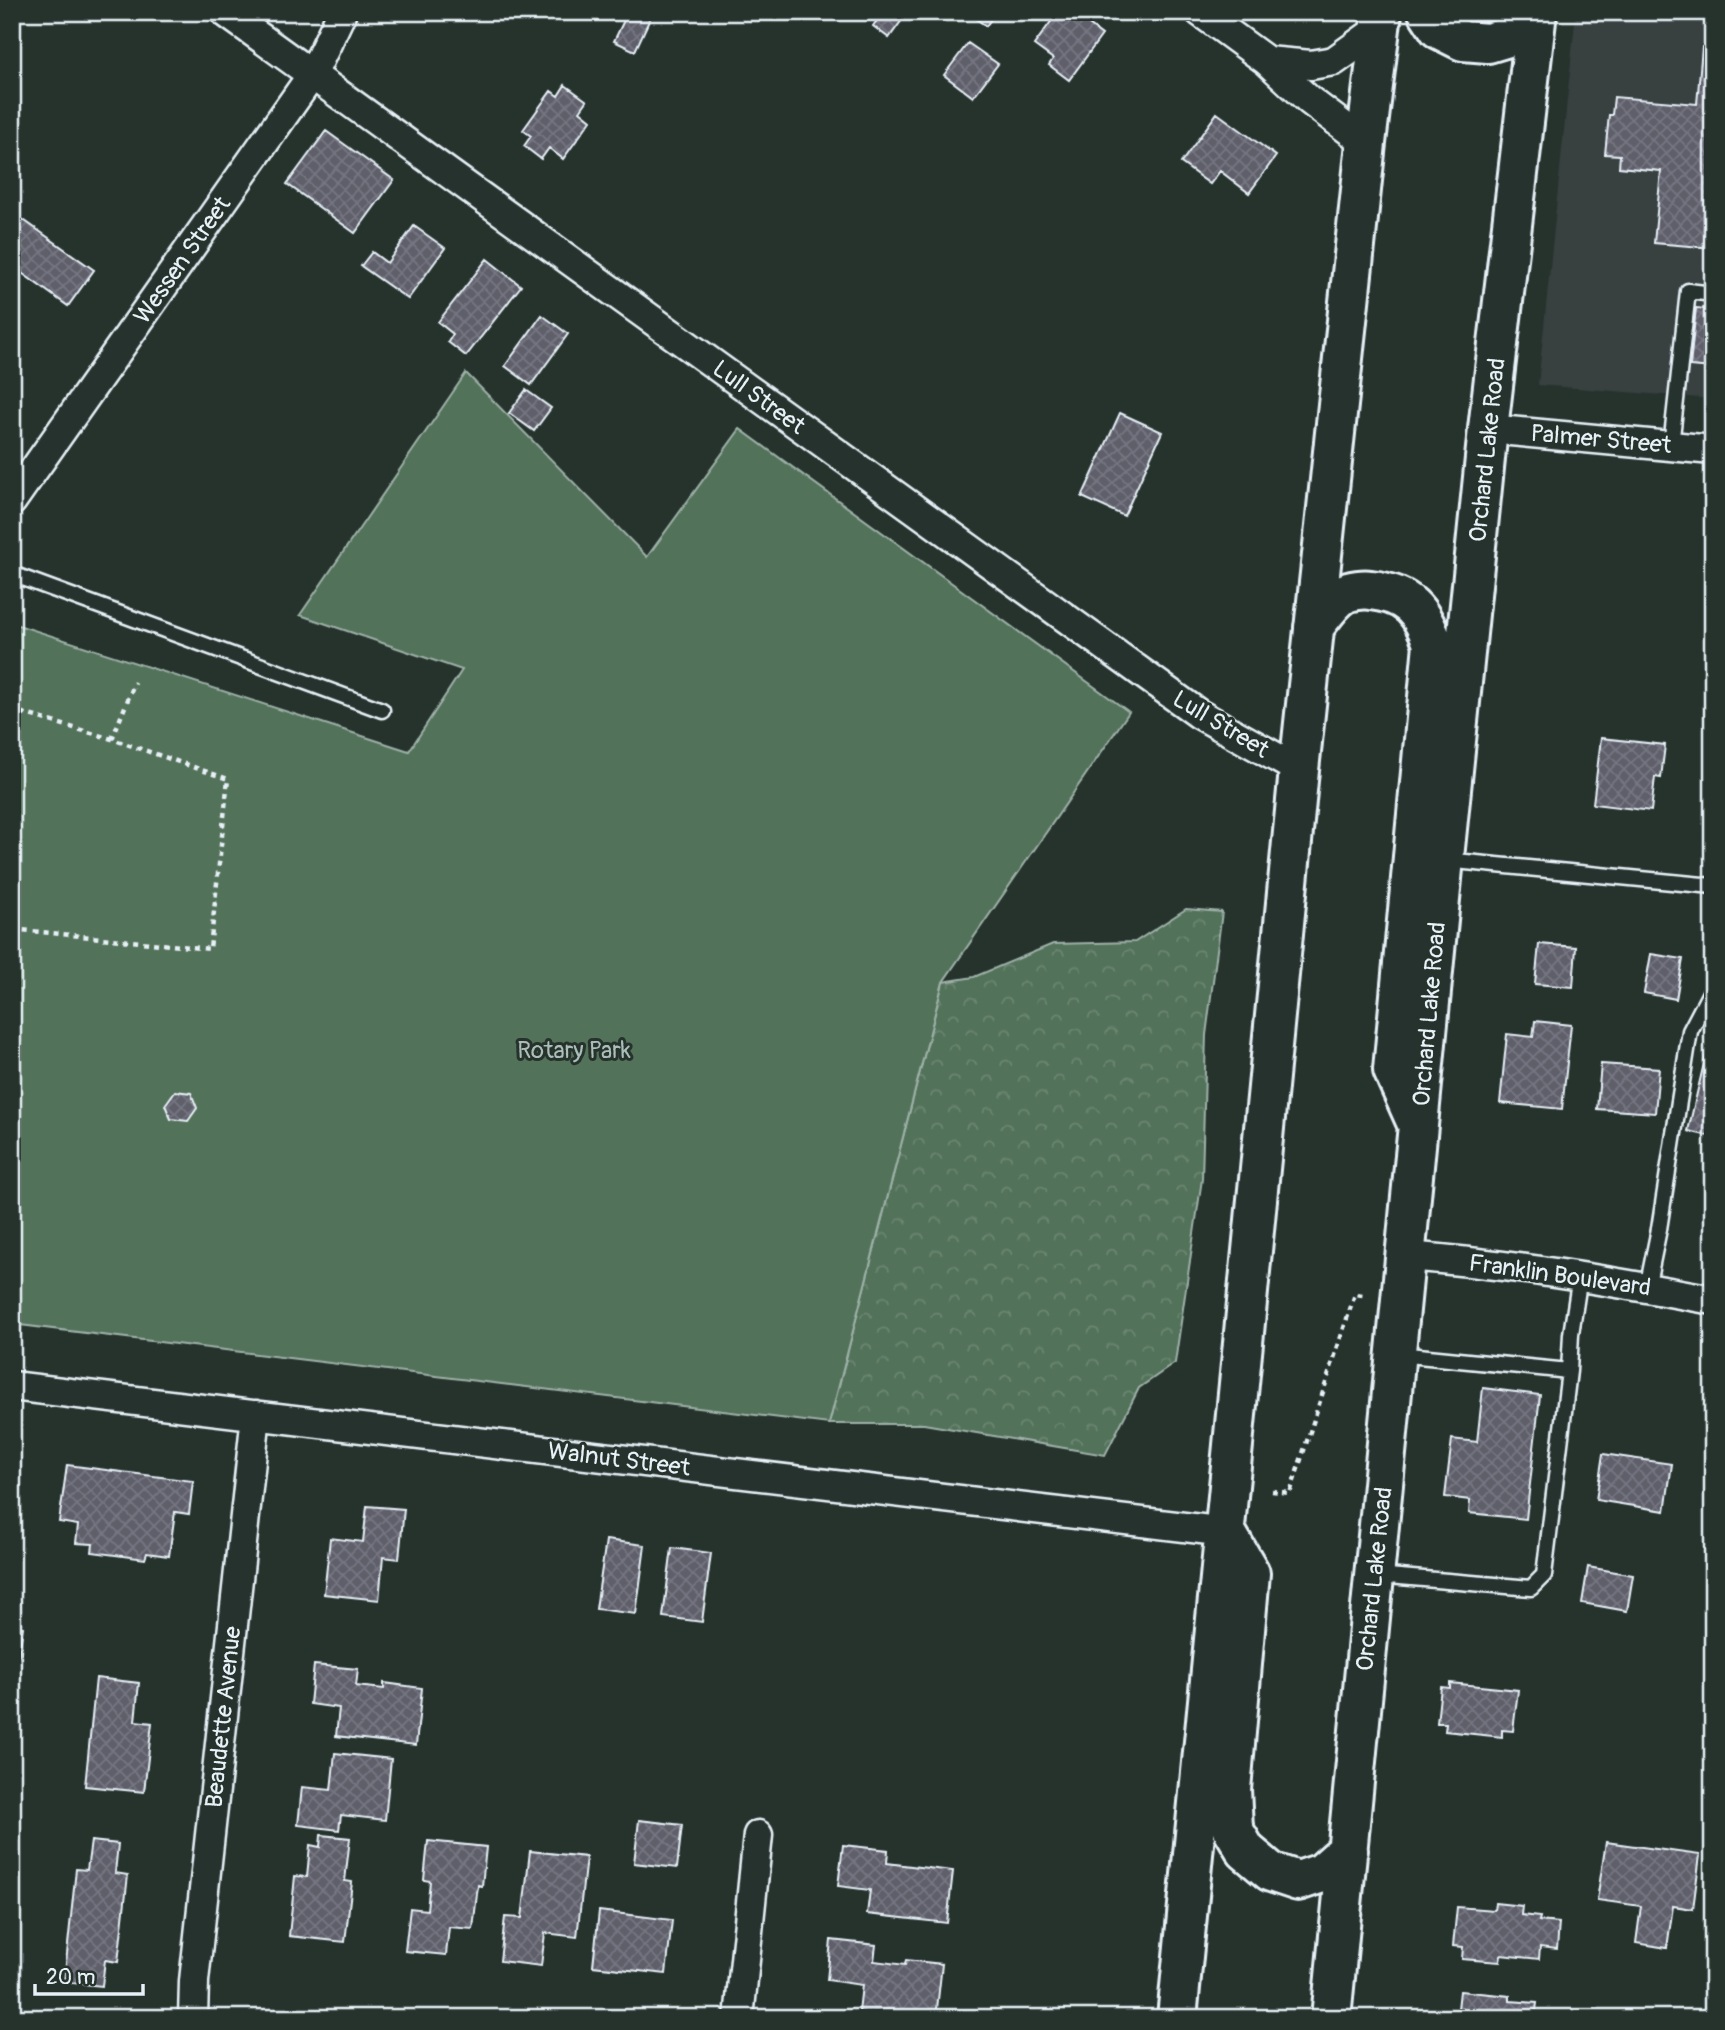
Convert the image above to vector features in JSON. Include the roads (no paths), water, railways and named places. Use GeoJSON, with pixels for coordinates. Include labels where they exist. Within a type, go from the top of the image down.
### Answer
{"type":"FeatureCollection","features":[{"type":"Feature","properties":{"kind":"main road"},"geometry":{"type":"LineString","coordinates":[[1428,12],[1439,29],[1463,41],[1488,43],[1508,37],[1530,12]]}},
{"type":"Feature","properties":{"kind":"main road","name":"Orchard Lake Road"},"geometry":{"type":"LineString","coordinates":[[1331,2018],[1488,429],[1537,12]]}},
{"type":"Feature","properties":{"kind":"main road"},"geometry":{"type":"LineString","coordinates":[[1177,2018],[1299,770],[1381,20]]}},
{"type":"Feature","properties":{"kind":"main road"},"geometry":{"type":"LineString","coordinates":[[1314,627],[1345,593],[1366,590],[1387,592],[1407,600],[1426,623],[1433,644],[1393,1070],[1418,1128]]}},
{"type":"Feature","properties":{"kind":"main road"},"geometry":{"type":"LineString","coordinates":[[1226,1532],[1250,1573],[1231,1789],[1233,1829],[1246,1851],[1271,1872],[1298,1881],[1322,1872],[1348,1850]]}},
{"type":"Feature","properties":{"kind":"street","name":"Lull Street"},"geometry":{"type":"LineString","coordinates":[[225,12],[1199,714],[1299,770]]}},
{"type":"Feature","properties":{"kind":"street","name":"Wessen Street"},"geometry":{"type":"LineString","coordinates":[[12,501],[312,75],[342,12]]}},
{"type":"Feature","properties":{"kind":"street"},"geometry":{"type":"LineString","coordinates":[[1200,12],[1267,61],[1309,100],[1366,143]]}},
{"type":"Feature","properties":{"kind":"street"},"geometry":{"type":"LineString","coordinates":[[1267,61],[1311,65],[1335,61],[1381,20]]}},
{"type":"Feature","properties":{"kind":"street","name":"Palmer Street"},"geometry":{"type":"LineString","coordinates":[[1488,429],[1713,450]]}},
{"type":"Feature","properties":{"kind":"street","name":"Franklin Boulevard"},"geometry":{"type":"LineString","coordinates":[[1406,1256],[1479,1262],[1580,1276],[1713,1300]]}},
{"type":"Feature","properties":{"kind":"street","name":"Walnut Street"},"geometry":{"type":"LineString","coordinates":[[13,1392],[256,1416],[1226,1532]]}},
{"type":"Feature","properties":{"kind":"street","name":"Beaudette Avenue"},"geometry":{"type":"LineString","coordinates":[[193,2018],[195,1967],[256,1416]]}},
{"type":"Feature","properties":{"kind":"street"},"geometry":{"type":"LineString","coordinates":[[739,2018],[758,1835]]}},
{"type":"Feature","properties":{"kind":"lane"},"geometry":{"type":"LineString","coordinates":[[1671,446],[1688,291],[1713,294]]}},
{"type":"Feature","properties":{"kind":"lane"},"geometry":{"type":"LineString","coordinates":[[12,574],[382,710]]}},
{"type":"Feature","properties":{"kind":"lane"},"geometry":{"type":"LineString","coordinates":[[1444,860],[1713,886]]}},
{"type":"Feature","properties":{"kind":"lane"},"geometry":{"type":"LineString","coordinates":[[1647,1288],[1690,1031],[1713,987]]}},
{"type":"Feature","properties":{"kind":"lane"},"geometry":{"type":"LineString","coordinates":[[1374,1575],[1531,1588],[1544,1576],[1580,1276]]}},
{"type":"Feature","properties":{"kind":"lane"},"geometry":{"type":"LineString","coordinates":[[1396,1354],[1569,1371]]}},
{"type":"Feature","properties":{"kind":"park label","name":"Rotary Park"},"geometry":{"type":"Point","coordinates":[574,1050]}}]}
